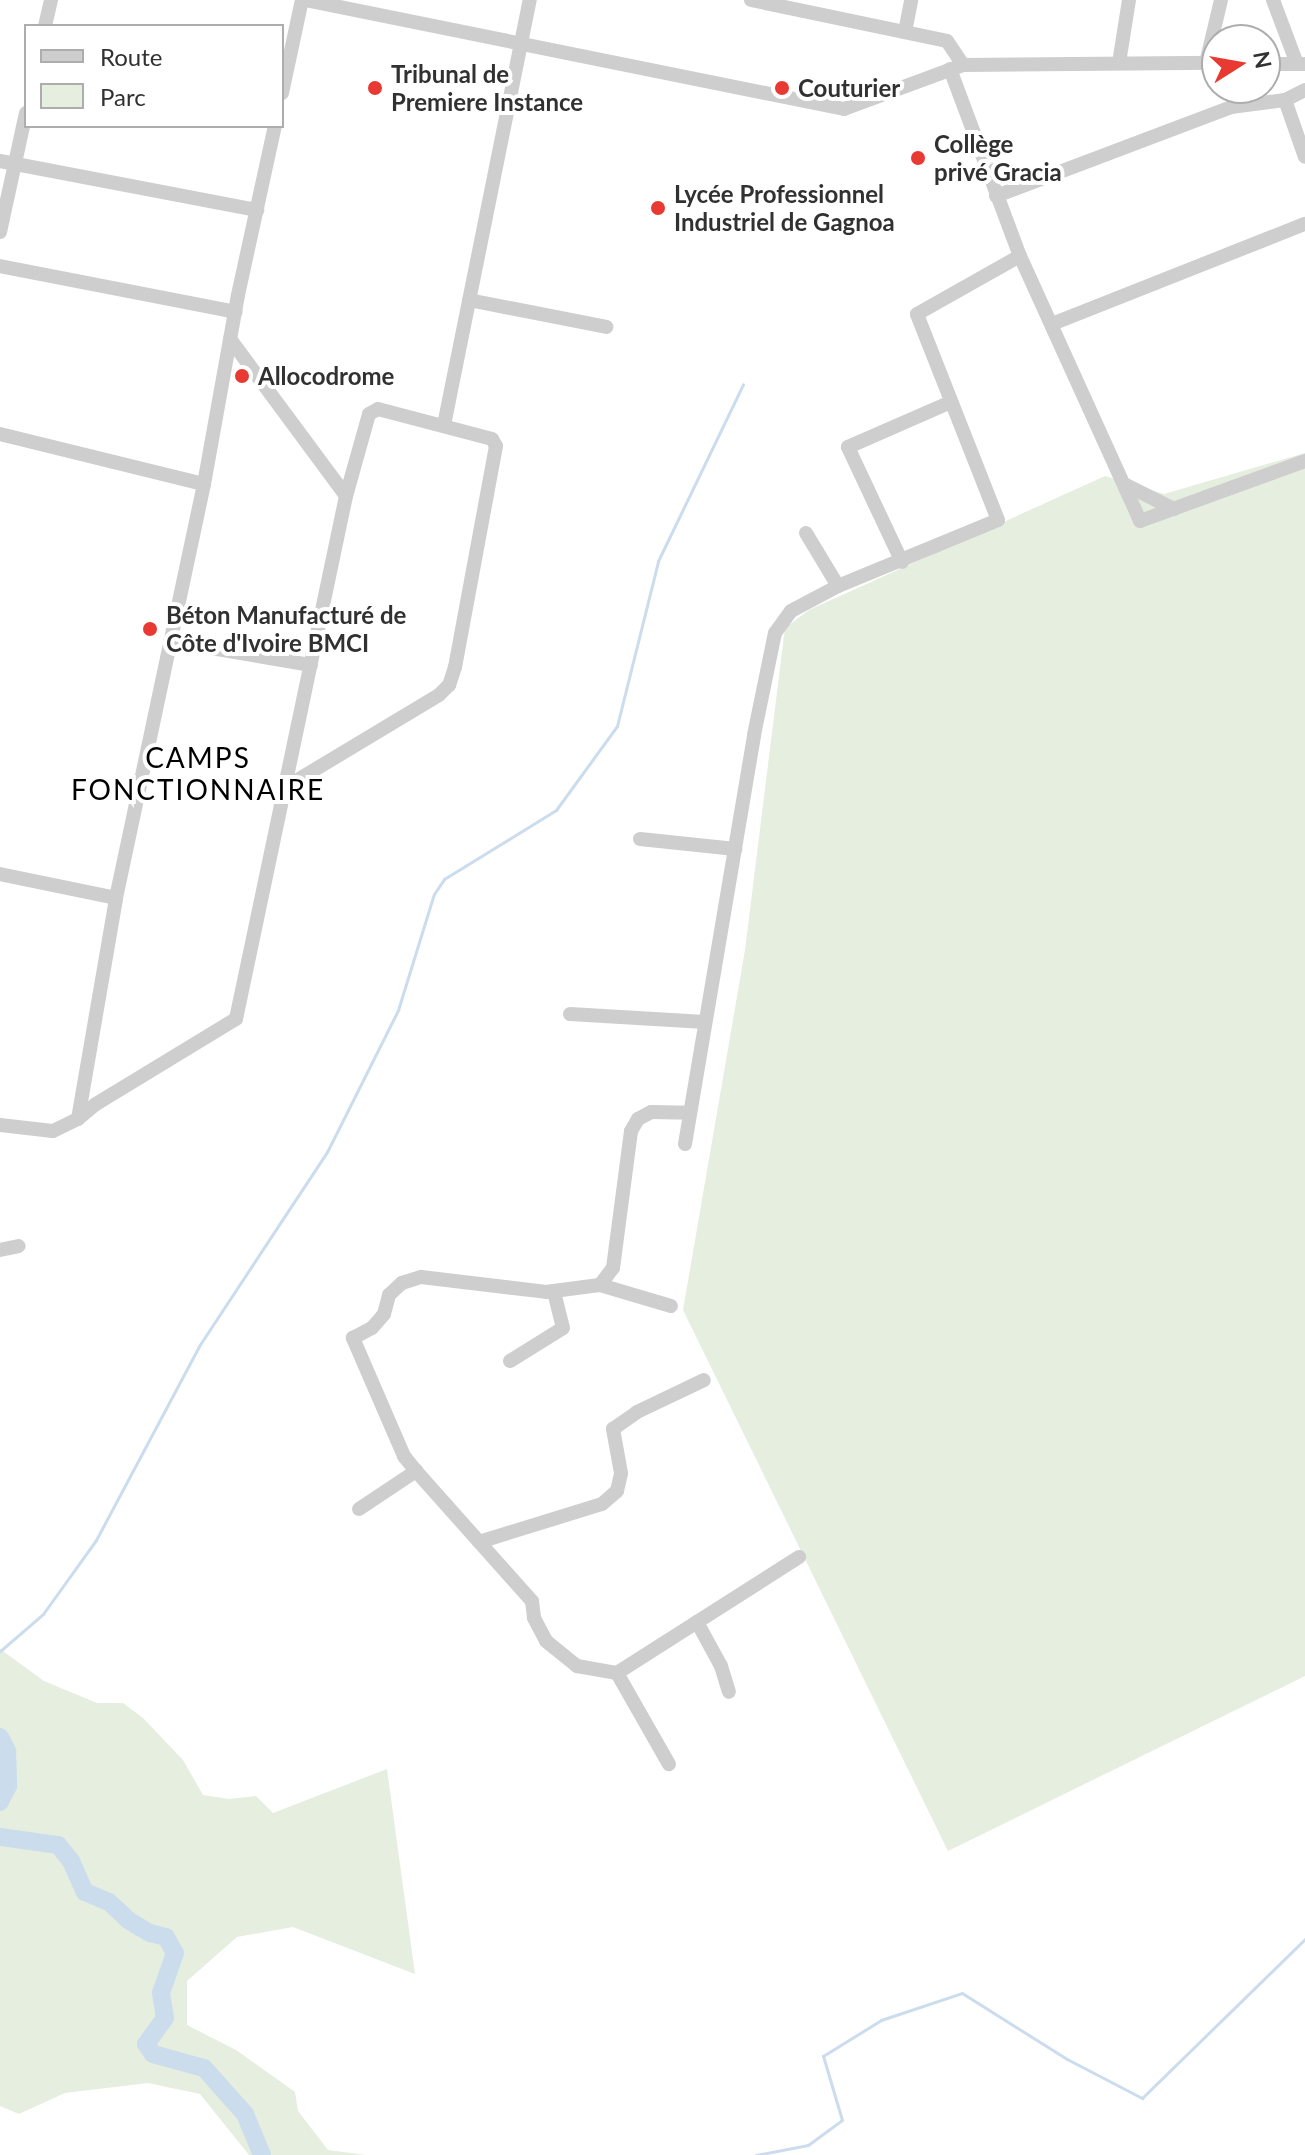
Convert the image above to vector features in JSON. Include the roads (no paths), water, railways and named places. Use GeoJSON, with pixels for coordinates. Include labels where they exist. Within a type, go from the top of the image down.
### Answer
{"type":"FeatureCollection","features":[{"type":"Feature","properties":{"kind":"street"},"geometry":{"type":"LineString","coordinates":[[45,24],[51,0]]}},
{"type":"Feature","properties":{"kind":"street"},"geometry":{"type":"LineString","coordinates":[[284,85],[304,0],[844,109],[957,67],[1201,63]]}},
{"type":"Feature","properties":{"kind":"street"},"geometry":{"type":"LineString","coordinates":[[444,425],[530,0]]}},
{"type":"Feature","properties":{"kind":"street"},"geometry":{"type":"LineString","coordinates":[[751,0],[947,41],[996,196],[1020,256],[1140,521],[1305,461]]}},
{"type":"Feature","properties":{"kind":"street"},"geometry":{"type":"LineString","coordinates":[[905,32],[911,0]]}},
{"type":"Feature","properties":{"kind":"street"},"geometry":{"type":"LineString","coordinates":[[1119,63],[1129,0]]}},
{"type":"Feature","properties":{"kind":"street"},"geometry":{"type":"LineString","coordinates":[[1217,24],[1221,0]]}},
{"type":"Feature","properties":{"kind":"street"},"geometry":{"type":"LineString","coordinates":[[1273,0],[1301,64]]}},
{"type":"Feature","properties":{"kind":"street"},"geometry":{"type":"LineString","coordinates":[[996,196],[1231,107],[1285,100],[1305,90]]}},
{"type":"Feature","properties":{"kind":"street"},"geometry":{"type":"LineString","coordinates":[[1285,100],[1305,157]]}},
{"type":"Feature","properties":{"kind":"street"},"geometry":{"type":"LineString","coordinates":[[0,232],[7,163],[24,118]]}},
{"type":"Feature","properties":{"kind":"street"},"geometry":{"type":"LineString","coordinates":[[78,1119],[116,898],[204,484],[230,339],[275,128]]}},
{"type":"Feature","properties":{"kind":"street"},"geometry":{"type":"LineString","coordinates":[[7,163],[257,210]]}},
{"type":"Feature","properties":{"kind":"street"},"geometry":{"type":"LineString","coordinates":[[1052,324],[1305,224]]}},
{"type":"Feature","properties":{"kind":"street"},"geometry":{"type":"LineString","coordinates":[[685,1144],[775,633],[791,611],[838,586],[998,520],[917,314],[1020,256]]}},
{"type":"Feature","properties":{"kind":"street"},"geometry":{"type":"LineString","coordinates":[[0,266],[236,312]]}},
{"type":"Feature","properties":{"kind":"street"},"geometry":{"type":"LineString","coordinates":[[469,300],[606,327]]}},
{"type":"Feature","properties":{"kind":"street"},"geometry":{"type":"LineString","coordinates":[[230,339],[346,496]]}},
{"type":"Feature","properties":{"kind":"street"},"geometry":{"type":"LineString","coordinates":[[902,562],[848,447],[951,402]]}},
{"type":"Feature","properties":{"kind":"street"},"geometry":{"type":"LineString","coordinates":[[0,1125],[53,1131],[78,1119],[96,1104],[236,1019],[346,496],[372,410],[492,439],[496,446],[455,667],[449,685],[439,695],[286,787]]}},
{"type":"Feature","properties":{"kind":"street"},"geometry":{"type":"LineString","coordinates":[[0,434],[204,484]]}},
{"type":"Feature","properties":{"kind":"street"},"geometry":{"type":"LineString","coordinates":[[1124,484],[1174,509]]}},
{"type":"Feature","properties":{"kind":"street"},"geometry":{"type":"LineString","coordinates":[[806,533],[838,586]]}},
{"type":"Feature","properties":{"kind":"street"},"geometry":{"type":"LineString","coordinates":[[170,641],[311,665]]}},
{"type":"Feature","properties":{"kind":"street"},"geometry":{"type":"LineString","coordinates":[[640,839],[735,849]]}},
{"type":"Feature","properties":{"kind":"street"},"geometry":{"type":"LineString","coordinates":[[0,874],[116,898]]}},
{"type":"Feature","properties":{"kind":"street"},"geometry":{"type":"LineString","coordinates":[[570,1014],[705,1022]]}},
{"type":"Feature","properties":{"kind":"street"},"geometry":{"type":"LineString","coordinates":[[600,1285],[613,1268],[631,1131],[638,1119],[651,1112],[690,1113]]}},
{"type":"Feature","properties":{"kind":"street"},"geometry":{"type":"LineString","coordinates":[[0,1250],[19,1246]]}},
{"type":"Feature","properties":{"kind":"street"},"geometry":{"type":"LineString","coordinates":[[671,1306],[600,1285],[554,1291],[421,1277],[402,1283],[389,1295],[384,1314],[372,1328],[353,1338],[404,1456],[532,1601],[534,1618],[546,1641],[577,1666],[617,1673],[799,1557]]}},
{"type":"Feature","properties":{"kind":"street"},"geometry":{"type":"LineString","coordinates":[[510,1361],[563,1328],[554,1291]]}},
{"type":"Feature","properties":{"kind":"street"},"geometry":{"type":"LineString","coordinates":[[479,1542],[602,1504],[617,1491],[621,1473],[613,1429],[637,1412],[704,1380]]}},
{"type":"Feature","properties":{"kind":"street"},"geometry":{"type":"LineString","coordinates":[[359,1509],[416,1471]]}},
{"type":"Feature","properties":{"kind":"street"},"geometry":{"type":"LineString","coordinates":[[697,1622],[721,1666],[729,1692]]}},
{"type":"Feature","properties":{"kind":"street"},"geometry":{"type":"LineString","coordinates":[[617,1673],[669,1764]]}},
{"type":"Feature","properties":{"kind":"waterway"},"geometry":{"type":"LineString","coordinates":[[0,1651],[43,1614],[96,1540],[199,1346],[327,1152],[398,1010],[434,894],[444,879],[556,810],[617,726],[658,561],[743,384]]}},
{"type":"Feature","properties":{"kind":"waterway"},"geometry":{"type":"LineString","coordinates":[[0,1737],[7,1751],[8,1786],[0,1802]]}},
{"type":"Feature","properties":{"kind":"waterway"},"geometry":{"type":"LineString","coordinates":[[0,1837],[58,1845],[71,1861],[85,1892],[109,1902],[128,1920],[150,1933],[166,1937],[175,1953],[161,1993],[165,2018],[146,2044],[153,2054],[204,2068],[245,2114],[262,2155]]}},
{"type":"Feature","properties":{"kind":"waterway"},"geometry":{"type":"LineString","coordinates":[[756,2155],[808,2145],[842,2120],[823,2056],[881,2020],[962,1993],[1067,2059],[1142,2098],[1305,1939]]}},
{"type":"Feature","properties":{"kind":"place","name":"Tribunal de Premiere Instance"},"geometry":{"type":"Point","coordinates":[375,88]}},
{"type":"Feature","properties":{"kind":"place","name":"Couturier"},"geometry":{"type":"Point","coordinates":[782,88]}},
{"type":"Feature","properties":{"kind":"place","name":"Collège privé Gracia"},"geometry":{"type":"Point","coordinates":[918,158]}},
{"type":"Feature","properties":{"kind":"place","name":"Lycée Professionnel Industriel de Gagnoa"},"geometry":{"type":"Point","coordinates":[658,208]}},
{"type":"Feature","properties":{"kind":"place","name":"Allocodrome"},"geometry":{"type":"Point","coordinates":[242,376]}},
{"type":"Feature","properties":{"kind":"place","name":"Béton Manufacturé de Côte d'Ivoire BMCI"},"geometry":{"type":"Point","coordinates":[150,629]}},
{"type":"Feature","properties":{"kind":"district","name":"CAMPS FONCTIONNAIRE"},"geometry":{"type":"Point","coordinates":[198,773]}}]}
